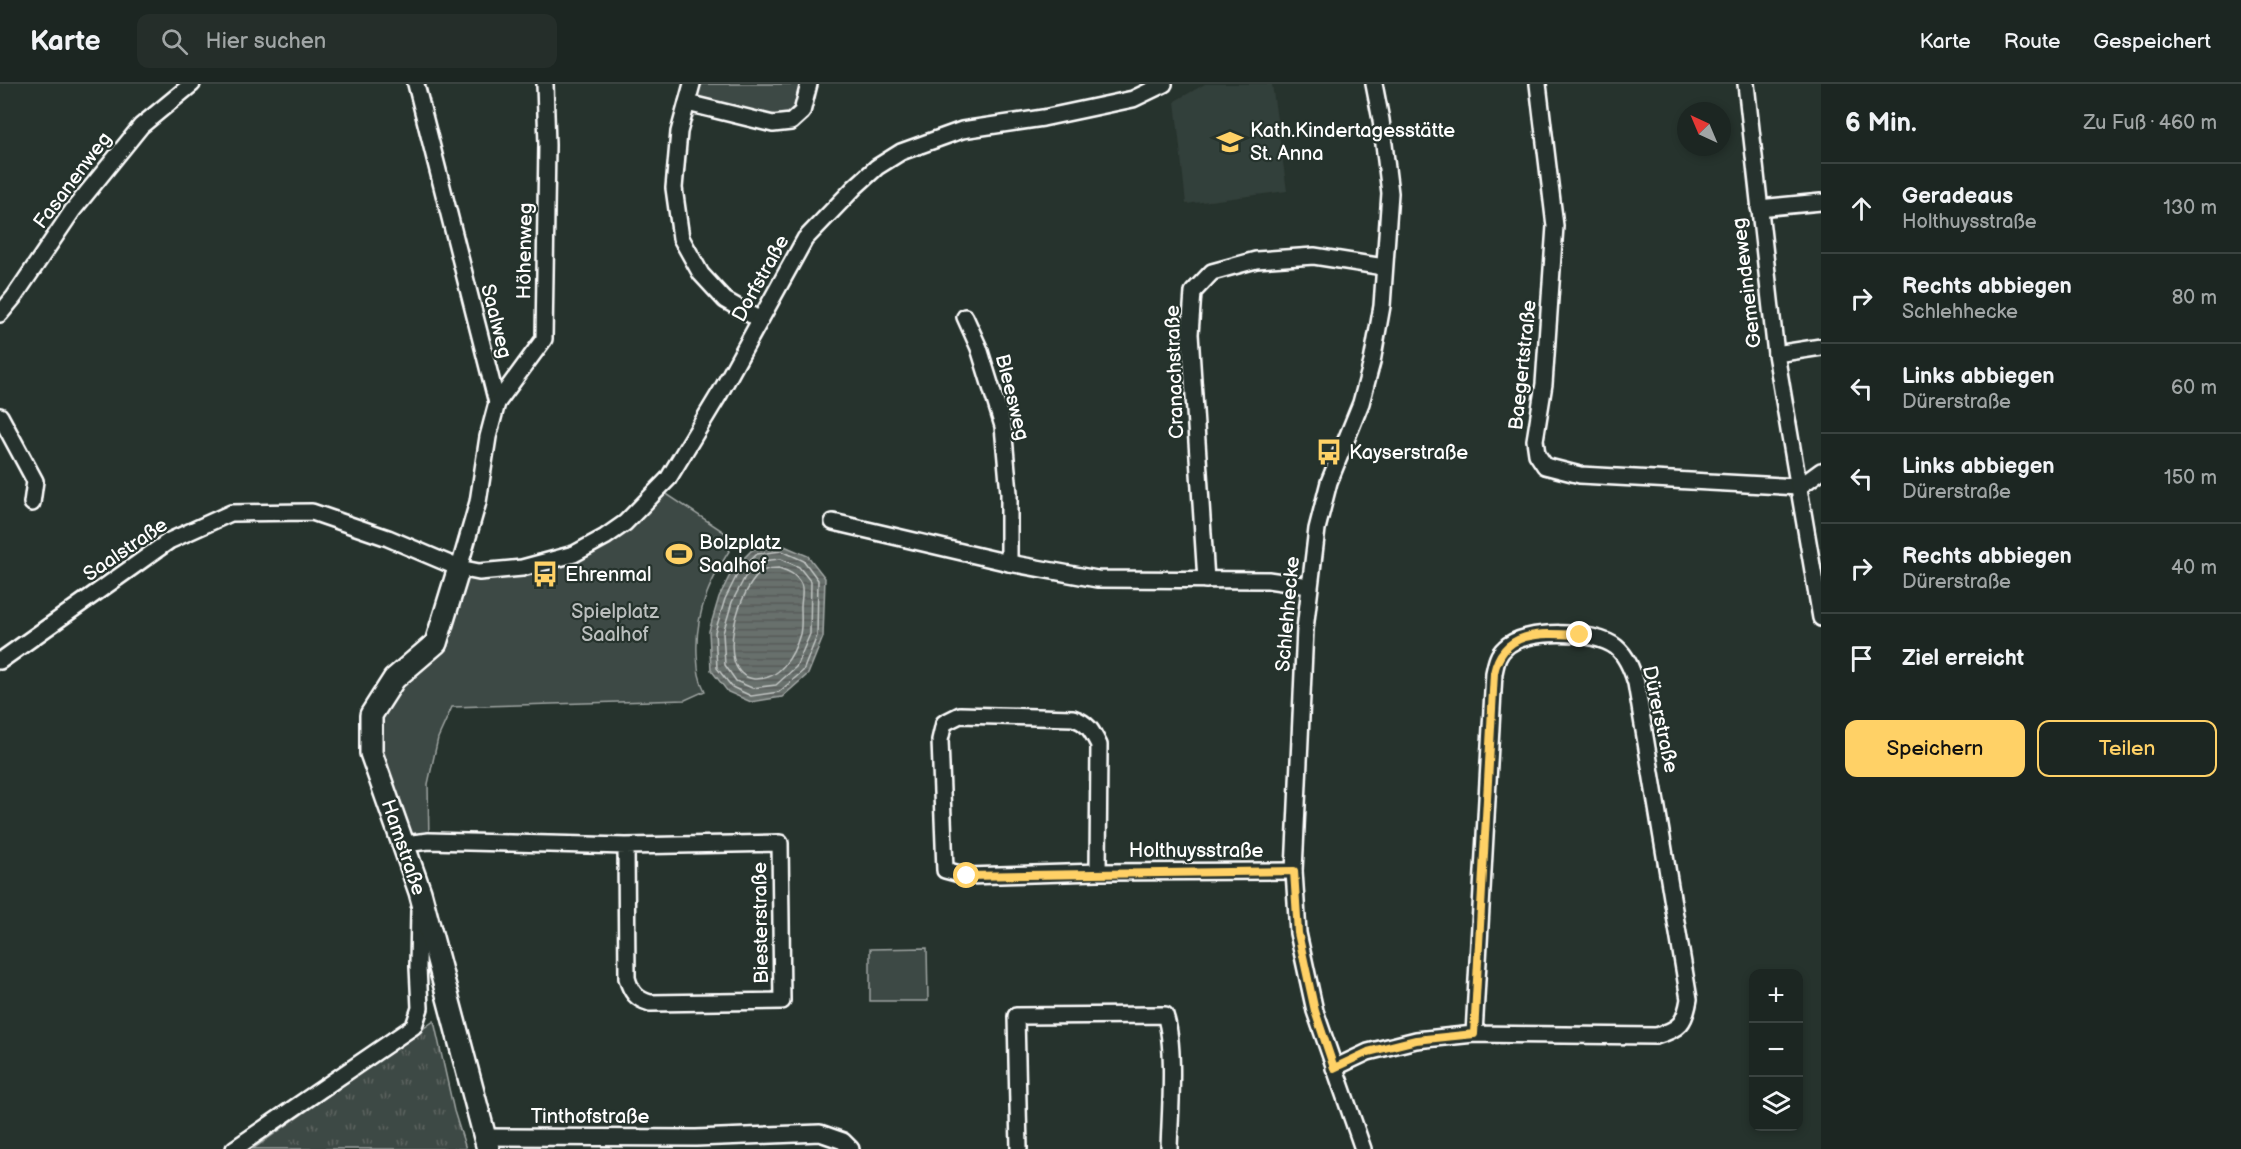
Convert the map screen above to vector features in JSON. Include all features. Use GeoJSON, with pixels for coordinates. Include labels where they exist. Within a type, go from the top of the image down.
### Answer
{"type":"FeatureCollection","features":[{"type":"Feature","properties":{"kind":"street","name":"Fasanenweg"},"geometry":{"type":"LineString","coordinates":[[0,314],[73,210],[135,133],[192,84]]}},
{"type":"Feature","properties":{"kind":"street","name":"Saalweg"},"geometry":{"type":"LineString","coordinates":[[416,84],[496,403],[477,502],[459,568]]}},
{"type":"Feature","properties":{"kind":"street","name":"Höhenweg"},"geometry":{"type":"LineString","coordinates":[[496,403],[544,339],[547,145],[545,84]]}},
{"type":"Feature","properties":{"kind":"street"},"geometry":{"type":"LineString","coordinates":[[692,84],[679,132],[674,188],[681,237],[701,274],[725,300],[760,320]]}},
{"type":"Feature","properties":{"kind":"street"},"geometry":{"type":"LineString","coordinates":[[687,103],[774,124],[790,122],[802,112],[809,84]]}},
{"type":"Feature","properties":{"kind":"street","name":"Dorfstraße"},"geometry":{"type":"LineString","coordinates":[[459,568],[479,572],[522,568],[564,557],[605,537],[625,523],[668,479],[720,393],[805,239],[877,167],[901,152],[962,130],[1042,118],[1133,99],[1164,84]]}},
{"type":"Feature","properties":{"kind":"street","name":"Schlehhecke"},"geometry":{"type":"LineString","coordinates":[[1363,1149],[1315,1011],[1298,933],[1294,871],[1299,725],[1309,586],[1317,529],[1329,482],[1361,403],[1372,362],[1382,306],[1390,193],[1374,84]]}},
{"type":"Feature","properties":{"kind":"street","name":"Baegertstraße"},"geometry":{"type":"LineString","coordinates":[[1538,84],[1555,226],[1544,384],[1535,440],[1537,454],[1545,466],[1580,475],[1799,487]]}},
{"type":"Feature","properties":{"kind":"street","name":"Gemeindeweg"},"geometry":{"type":"LineString","coordinates":[[1746,84],[1776,354],[1820,611]]}},
{"type":"Feature","properties":{"kind":"street"},"geometry":{"type":"LineString","coordinates":[[1759,208],[1821,202]]}},
{"type":"Feature","properties":{"kind":"street","name":"Cranachstraße"},"geometry":{"type":"LineString","coordinates":[[1206,580],[1190,334],[1193,292],[1212,272],[1256,260],[1314,256],[1384,267]]}},
{"type":"Feature","properties":{"kind":"street","name":"Bleesweg"},"geometry":{"type":"LineString","coordinates":[[965,317],[978,348],[1003,426],[1009,493],[1009,563]]}},
{"type":"Feature","properties":{"kind":"street"},"geometry":{"type":"LineString","coordinates":[[1776,354],[1821,347]]}},
{"type":"Feature","properties":{"kind":"street"},"geometry":{"type":"LineString","coordinates":[[0,416],[35,481],[32,503]]}},
{"type":"Feature","properties":{"kind":"street"},"geometry":{"type":"LineString","coordinates":[[1799,487],[1821,471]]}},
{"type":"Feature","properties":{"kind":"street","name":"Saalstraße"},"geometry":{"type":"LineString","coordinates":[[0,661],[169,541],[231,513],[312,513],[388,538],[459,568]]}},
{"type":"Feature","properties":{"kind":"street"},"geometry":{"type":"LineString","coordinates":[[833,522],[1009,563],[1097,579],[1268,580],[1309,586]]}},
{"type":"Feature","properties":{"kind":"street","name":"Hamstraße"},"geometry":{"type":"LineString","coordinates":[[459,568],[436,643],[394,679],[371,716],[371,753],[420,892],[486,1143]]}},
{"type":"Feature","properties":{"kind":"street","name":"Dürerstraße"},"geometry":{"type":"LineString","coordinates":[[1334,1068],[1368,1052],[1416,1040],[1474,1034],[1656,1036],[1679,1027],[1687,1014],[1689,999],[1636,683],[1626,658],[1617,647],[1605,640],[1580,635],[1551,634],[1525,637],[1506,646],[1497,658],[1493,685],[1474,1034]]}},
{"type":"Feature","properties":{"kind":"street","name":"Holthuysstraße"},"geometry":{"type":"LineString","coordinates":[[1098,872],[1099,745],[1091,729],[1082,721],[1073,718],[960,715],[944,723],[940,741],[945,870],[967,876],[1098,872],[1294,871]]}},
{"type":"Feature","properties":{"kind":"street","name":"Biesterstraße"},"geometry":{"type":"LineString","coordinates":[[404,844],[429,841],[626,846],[780,843],[782,1001],[650,1003],[635,996],[627,978],[626,846]]}},
{"type":"Feature","properties":{"kind":"street"},"geometry":{"type":"LineString","coordinates":[[234,1149],[414,1026],[420,1008],[418,967],[420,892]]}},
{"type":"Feature","properties":{"kind":"street"},"geometry":{"type":"LineString","coordinates":[[1019,1149],[1016,1016],[1165,1015],[1168,1022],[1171,1064],[1169,1149]]}},
{"type":"Feature","properties":{"kind":"street","name":"Tinthofstraße"},"geometry":{"type":"LineString","coordinates":[[486,1143],[696,1144],[820,1133],[843,1140],[851,1149]]}},
{"type":"Feature","properties":{"kind":"shaded area","name":"Kath.Kindertagesstätte St. Anna"},"geometry":{"type":"Polygon","coordinates":[[[1205,84],[1272,84],[1287,191],[1186,204],[1175,101],[1205,84]]]}},
{"type":"Feature","properties":{"kind":"green space"},"geometry":{"type":"Polygon","coordinates":[[[692,84],[809,84],[791,122],[687,103],[692,84]]]}},
{"type":"Feature","properties":{"kind":"green space","name":"Spielplatz Saalhof"},"geometry":{"type":"Polygon","coordinates":[[[659,489],[736,540],[713,580],[699,622],[697,654],[700,677],[705,691],[685,700],[452,707],[438,738],[428,784],[429,841],[404,844],[371,715],[436,643],[459,568],[574,554],[659,489]]]}},
{"type":"Feature","properties":{"kind":"green space"},"geometry":{"type":"Polygon","coordinates":[[[927,948],[928,1001],[870,1001],[870,949],[927,948]]]}},
{"type":"Feature","properties":{"kind":"green space"},"geometry":{"type":"Polygon","coordinates":[[[434,1021],[454,1111],[466,1149],[253,1149],[434,1021]]]}},
{"type":"Feature","properties":{"kind":"water"},"geometry":{"type":"Polygon","coordinates":[[[782,545],[808,556],[825,578],[823,637],[808,674],[782,697],[751,702],[728,692],[711,670],[709,631],[719,597],[733,569],[754,548],[782,545]]]}},
{"type":"Feature","properties":{"kind":"place","name":"Kath.Kindertagesstätte St. Anna"},"geometry":{"type":"Point","coordinates":[1230,142]}},
{"type":"Feature","properties":{"kind":"place","name":"Kayserstraße"},"geometry":{"type":"Point","coordinates":[1329,452]}},
{"type":"Feature","properties":{"kind":"place","name":"Bolzplatz Saalhof"},"geometry":{"type":"Point","coordinates":[679,554]}},
{"type":"Feature","properties":{"kind":"place","name":"Ehrenmal"},"geometry":{"type":"Point","coordinates":[545,574]}},
{"type":"Feature","properties":{"kind":"route"},"geometry":{"type":"LineString","coordinates":[[967,876],[1098,872],[1294,871],[1298,933],[1315,1011],[1334,1068],[1368,1052],[1416,1040],[1474,1034],[1494,673],[1497,658],[1506,646],[1525,637],[1551,634],[1580,635]]}}]}
